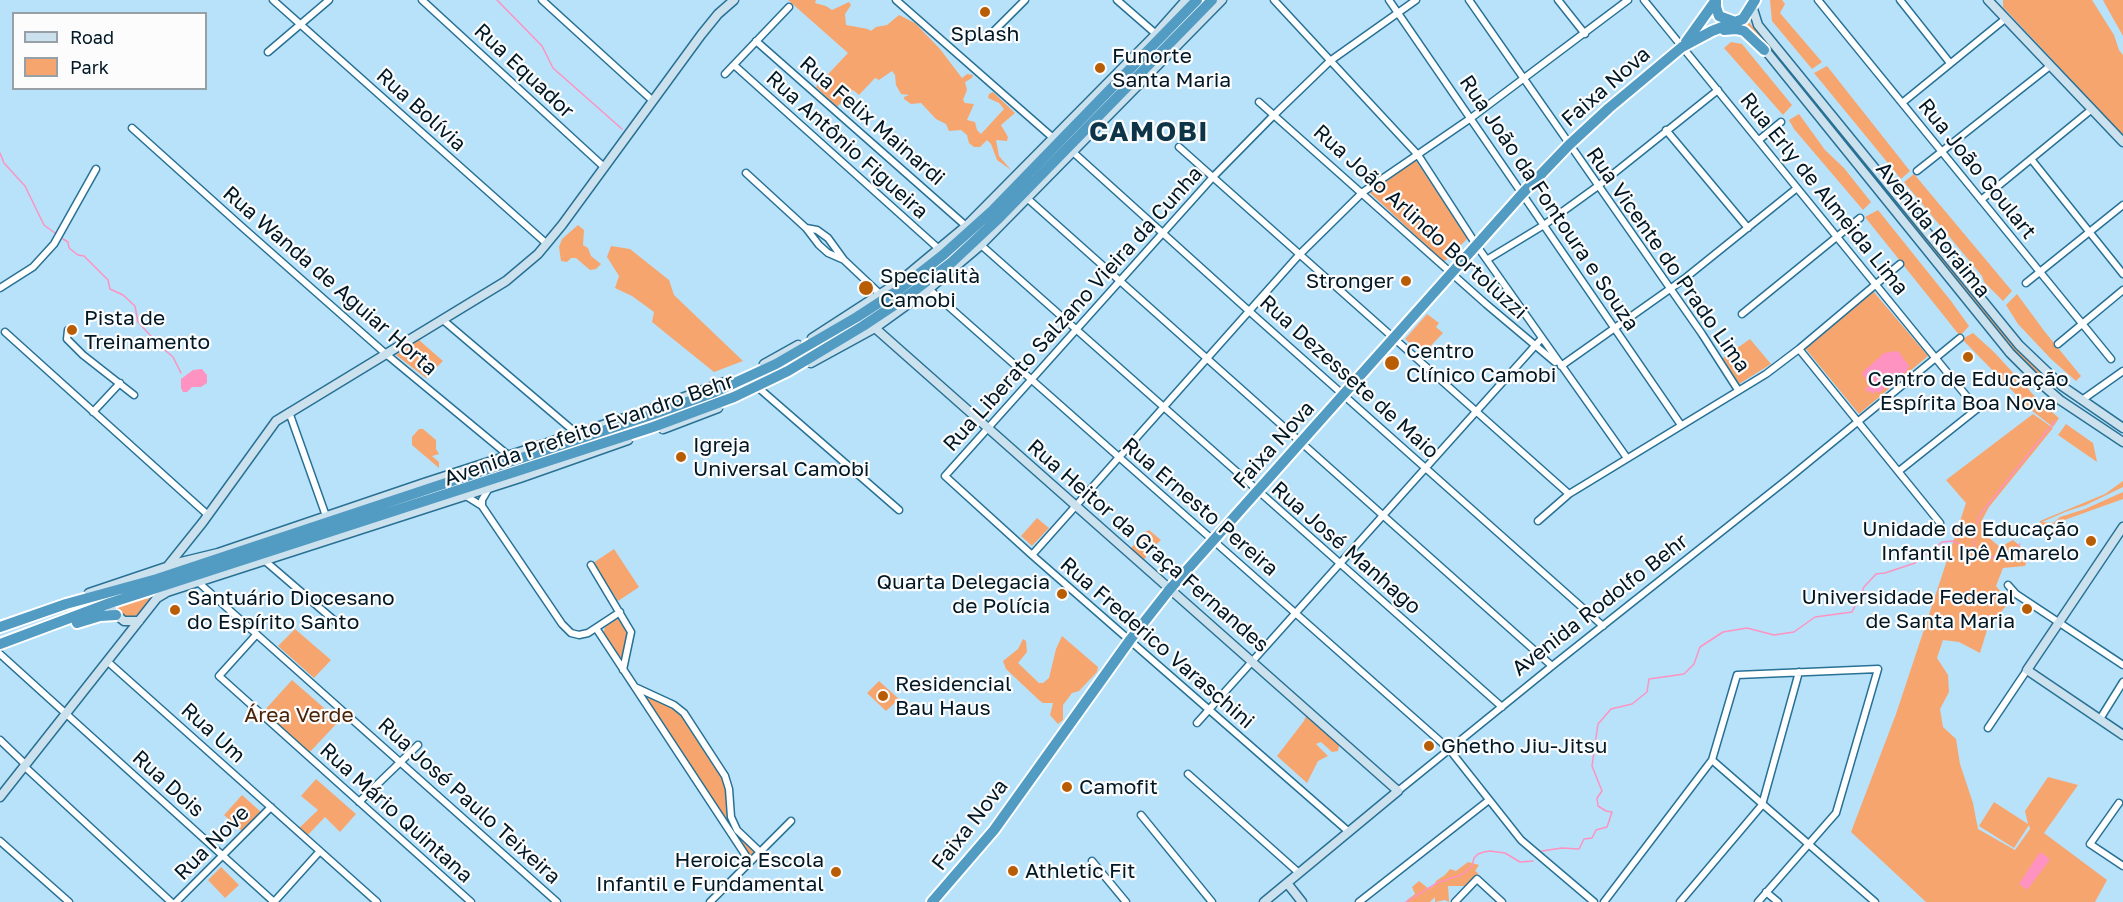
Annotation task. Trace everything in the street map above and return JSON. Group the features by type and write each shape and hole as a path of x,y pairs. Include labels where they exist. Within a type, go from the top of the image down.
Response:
{"highway":[{"path":"1180,17 1187,0"},
{"name":"Avenida Prefeito Evandro Behr","path":"299,538 359,511 715,389 796,353 920,274 1036,165 1157,37 1197,0"},
{"name":"Avenida Prefeito Evandro Behr","path":"0,627 66,604 117,590 161,582 299,538 392,516 704,409 788,371 874,324 952,262 999,219 1212,0"},
{"path":"1716,0 1719,16 1735,22 1745,17 1753,2"},
{"name":"Faixa Nova","path":"1682,47 1716,0"},
{"name":"Faixa Nova","path":"932,902 994,830 1130,640 1170,589 1522,194 1569,145 1609,108 1682,47 1735,22"},
{"path":"1682,47 1690,47 1718,32 1736,29 1748,34 1764,50"},
{"path":"1132,83 1145,78 1154,61 1157,37"},
{"path":"1036,165 1052,137 1080,120"},
{"path":"920,274 939,249 968,229"},
{"path":"929,289 952,262"},
{"path":"874,324 880,298"},
{"path":"788,371 825,355"},
{"path":"704,409 713,399 715,389"},
{"path":"574,459 612,441"},
{"path":"392,516 394,504 412,494"},
{"path":"299,538 326,516 359,511"},
{"path":"299,538 328,539"},
{"path":"152,595 167,567"},
{"path":"110,603 111,596 117,590"},
{"name":"Avenida Prefeito Evandro Behr","path":"0,644 110,603 152,595"},
{"path":"38,631 55,630 100,616 120,618"}],"main road":[{"path":"191,572 186,555 187,550 270,427 289,412 506,281 547,244 701,35 718,14 734,0"},
{"name":"Avenida Prefeito Evandro Behr","path":"968,229 1052,137 1157,37 1187,0"},
{"name":"Avenida Prefeito Evandro Behr","path":"66,604 78,596 167,567 191,572 264,560 392,516 489,488 574,459 696,417 761,390 825,355 929,289 981,245 1028,199 1222,0"},
{"path":"1988,0 2123,142"},
{"name":"Avenida Roraima","path":"1753,2 1758,25 2019,345 2046,373 2123,428"},
{"name":"Avenida Roraima","path":"1735,22 1750,31 2010,353 2060,400 2123,442"},
{"name":"Avenida Prefeito Evandro Behr","path":"880,298 939,249"},
{"name":"Rua Heitor da Graça Fernandes","path":"874,324 987,429 1398,791"},
{"name":"Avenida Prefeito Evandro Behr","path":"0,796 139,621 152,595 166,592 218,553 715,389"},
{"path":"167,567 206,519"},
{"path":"2123,527 2027,670 2123,735"},
{"path":"110,603 128,634"},
{"path":"120,618 139,621"},
{"name":"Avenida Rodolfo Behr","path":"1264,902 1398,791"},
{"path":"1287,883 1302,902"}],"street":[{"name":"Rua Bolívia","path":"273,0 547,244"},
{"path":"268,52 328,0"},
{"name":"Rua Equador","path":"422,0 603,167"},
{"path":"542,0 653,101"},
{"path":"896,0 1052,137"},
{"path":"992,33 1025,0"},
{"path":"1117,0 1157,37"},
{"path":"1274,0 1418,155 1477,246 1627,458"},
{"name":"Rua João da Fontoura e Souza","path":"1389,0 1681,425"},
{"name":"Rua Liberato Salzano Vieira da Cunha","path":"945,476 1213,177 1274,115 1330,61 1416,0"},
{"name":"Rua Vicente do Prado Lima","path":"1469,0 1702,334 1738,390"},
{"path":"1558,0 1585,33"},
{"path":"1032,555 1299,255 1363,192 1471,118 1628,0"},
{"name":"Rua Erly de Almeida Lima","path":"1644,0 1977,409 1899,471"},
{"path":"1900,0 1950,63"},
{"name":"Rua João Goulart","path":"1822,1 1902,103 2111,358"},
{"path":"725,74 789,7"},
{"path":"1902,103 2005,19"},
{"name":"Rua Felix Mainardi","path":"756,41 968,229"},
{"name":"Rua Antônio Figueira","path":"734,65 939,249"},
{"path":"1917,171 2050,66"},
{"path":"1488,260 1544,225 1598,186 1718,90"},
{"name":"Rua João Arlindo Bortoluzzi","path":"1259,102 1534,346 1561,366"},
{"path":"1981,200 2092,109"},
{"path":"1758,140 1781,122"},
{"name":"Rua Wanda de Aguiar Horta","path":"132,128 249,234 508,456"},
{"path":"1666,130 1748,228"},
{"path":"1179,147 1569,494"},
{"name":"Rua Dezessete de Maio","path":"1074,153 1603,626"},
{"path":"2031,159 2123,274"},
{"path":"0,288 33,267 54,244 96,169"},
{"path":"746,173 806,228 828,253 844,260"},
{"path":"1561,366 1669,289 1797,188"},
{"path":"1028,199 1552,666"},
{"path":"2026,283 2123,205"},
{"path":"1742,315 1860,218"},
{"path":"806,228 817,230 828,237 844,260 880,298"},
{"name":"Rua José Manhago","path":"981,245 1502,707"},
{"path":"1538,521 1569,494 1766,374 1900,264"},
{"name":"Rua Ernesto Pereira","path":"929,289 1449,749 1521,840 1594,902"},
{"path":"2058,344 2123,290"},
{"path":"443,320 576,433"},
{"path":"68,330 67,339 83,355 134,395"},
{"path":"5,332 206,519"},
{"path":"1197,723 1542,338"},
{"name":"Avenida Rodolfo Behr","path":"1398,791 1960,338"},
{"path":"1799,349 1940,523"},
{"path":"2082,400 2123,371"},
{"path":"93,412 120,383"},
{"path":"761,390 899,510"},
{"path":"289,412 326,516"},
{"name":"Rua Frederico Varaschini","path":"945,476 1349,832"},
{"path":"482,506 489,488"},
{"path":"462,496 475,500 482,506 566,630 579,635 596,628 620,612"},
{"path":"264,560 336,622"},
{"path":"591,565 631,633 624,670"},
{"name":"Rua José Paulo Teixeira","path":"191,572 256,634 557,902"},
{"path":"2008,585 2016,594 2123,665"},
{"path":"596,628 750,862"},
{"name":"Rua Mário Quintana","path":"256,634 219,676 471,902"},
{"name":"Rua Dois","path":"0,654 274,902"},
{"name":"Rua Um","path":"107,661 377,902"},
{"path":"1604,902 1712,760 1737,675 1878,669 1836,813 1758,902"},
{"path":"1988,728 2027,670"},
{"path":"1680,902 1762,805 1798,672"},
{"path":"2100,719 2123,682"},
{"path":"635,687 674,705 684,713 725,776 729,789 731,817 737,830 760,852"},
{"path":"0,740 171,902"},
{"path":"359,802 418,745"},
{"path":"1712,760 1875,902"},
{"path":"1188,774 1299,873"},
{"path":"1359,902 1489,800"},
{"path":"2119,803 2090,844 2123,866"},
{"name":"Rua Nove","path":"176,902 271,807"},
{"path":"1141,815 1212,902"},
{"path":"710,902 791,821"},
{"path":"0,841 69,902"},
{"path":"274,902 320,851"},
{"path":"1092,861 1126,902"},
{"path":"1455,902 1477,879 1502,902"},
{"path":"1767,892 1778,902"}],"green space":[{"path":"788,0 816,0 815,3 832,10 849,2 851,5 845,14 846,25 871,31 876,27 887,25 899,15 915,23 940,49 962,78 967,74 973,75 965,82 967,90 963,100 965,103 974,104 967,120 975,122 981,134 1004,109 999,103 988,98 989,94 993,92 1015,113 1001,125 1008,137 1007,141 996,140 999,156 1011,170 997,160 987,140 980,147 974,147 961,130 949,131 946,124 936,119 921,103 911,104 904,99 909,95 901,94 892,71 879,80 875,78 859,95 853,90 837,107 816,87 848,53"},
{"path":"1770,0 1782,0 1785,4 1780,13 1822,62 1812,69 1772,21"},
{"path":"2003,0 2092,0 2114,35 2123,55 2123,135 2003,7"},
{"path":"2103,0 2123,0 2123,36 2105,4"},
{"path":"1748,21 2017,348 2055,386 2054,389 2039,379 2013,351 1747,25"},
{"path":"1731,42 1742,44 1792,105 1783,115 1724,48"},
{"path":"1827,66 1910,171 1901,179 1814,73"},
{"path":"1799,114 1825,150 1844,168 1871,202 1863,210 1794,129 1789,120"},
{"path":"1415,159 1468,238 1444,262 1368,191"},
{"path":"1914,174 2012,291 2003,301 1984,282 1982,276 1904,182"},
{"path":"1878,210 1969,326 1960,336 1865,217"},
{"path":"578,225 584,230 583,245 601,264 596,269 590,270 576,258 571,258 567,262 561,261 559,247 562,239"},
{"path":"611,246 630,249 669,280 674,295 743,361 714,372 652,322 654,312 632,296 615,288 619,276 607,257"},
{"path":"1873,291 1928,356 1859,414 1805,348"},
{"path":"2017,294 2081,376 2076,381 2051,359 2018,324 2006,305"},
{"path":"1427,314 1439,323 1436,327 1443,333 1423,354 1405,339"},
{"path":"1973,333 1994,352 2041,403 2059,418 2053,427 2031,410 1962,339"},
{"path":"1750,339 1771,364 1739,384 1723,358"},
{"path":"419,340 443,361 426,378 396,355"},
{"path":"2033,414 2053,428 1989,507 1981,522 1983,533 2000,547 2013,540 2029,554 2025,566 2003,568 1996,586 2009,602 1987,630 1980,653 1959,642 1943,640 1937,658 1948,675 1949,692 1940,709 1943,727 1956,739 1960,764 1973,803 1978,829 2015,850 2030,829 2029,825 2014,848 1979,826 1994,802 2028,824 2025,811 2048,777 2078,785 2044,833 2107,880 2095,902 1926,902 1851,832 1896,714 1966,503 1946,480"},
{"path":"2066,424 2093,443 2097,462 2058,435"},
{"path":"419,429 423,429 436,440 436,449 439,454 432,456 439,462 439,468 412,445 412,437"},
{"path":"2123,481 2123,487 2086,505 2042,522 2053,523 2060,517 2123,492 2123,499 2042,528 2040,521 2105,494"},
{"path":"1037,518 1049,528 1032,546 1021,536"},
{"path":"1149,530 1161,540 1150,550 1144,560 1131,548"},
{"path":"614,549 639,587 618,601 593,563"},
{"path":"151,598 134,618 123,617 117,610 116,606 132,600"},
{"path":"620,617 627,635 622,662 603,635 605,627"},
{"name":"Área Verde","path":"295,629 331,660 314,678 278,646"},
{"path":"1062,636 1098,667 1097,672 1079,691 1072,693 1063,705 1063,720 1058,724 1050,715 1053,703 1040,701 1006,669 1003,661 1018,649 1023,639 1026,641 1027,652 1018,663 1039,683 1043,683 1049,678 1056,649"},
{"name":"Área Verde","path":"292,680 339,721 309,753 263,712"},
{"name":"Residencial Bau Haus","path":"879,681 899,699 886,711 867,693"},
{"path":"642,693 666,704 683,717 721,775 726,787 727,813 732,827 755,853 753,856 751,857 738,840"},
{"path":"1306,716 1334,739 1339,746 1338,751 1332,752 1321,742 1316,744 1328,756 1318,761 1307,783 1277,756"},
{"name":"Área Verde","path":"316,779 356,814 340,832 325,817 307,836 298,829 318,810 301,796"},
{"path":"242,795 261,812 243,832 224,815"},
{"path":"1468,862 1479,865 1475,871 1478,874 1467,886 1448,886 1449,902 1445,900 1435,902 1435,897 1430,902 1408,902 1407,900 1415,894 1412,887 1419,881 1429,889 1450,869 1456,871"},
{"path":"221,867 239,885 225,898 208,880"}],"shaded area":[{"path":"1896,351 1909,366 1907,371 1879,393 1876,391 1873,394 1870,391 1869,393 1865,389 1870,385 1862,374 1863,372 1884,353"},
{"path":"202,369 207,375 207,383 183,392 181,379 193,370"},
{"path":"2040,852 2049,858 2049,861 2027,890 2019,884"}],"waterway":[{"path":"497,0 542,46 553,68 622,129"},
{"path":"0,153 4,163 25,186 44,225 55,233"},
{"path":"63,239 68,242 69,248 78,255 84,256 108,280 110,289 123,295 135,306 138,322 173,357 181,373"},
{"path":"1975,551 1973,531 1981,513 2055,421"},
{"path":"1542,851 1562,848 1579,849 1584,839 1592,838 1596,830 1607,827 1612,812 1598,806 1597,798 1602,791 1592,766 1598,724 1611,709 1632,704 1647,692 1649,679 1684,674 1694,664 1700,647 1723,632 1747,628 1774,635 1794,632 1815,617 1852,612 1864,587 1876,574 1915,563 1942,542 1953,541 1975,552 1995,558 2012,551 2020,544"},
{"path":"1406,902 1437,883 1463,874 1472,866 1474,858 1484,852 1505,853 1520,862 1533,861"}],"place":[{"name":"Splash","path":"985,12"},
{"name":"Funorte Santa Maria","path":"1100,68"},
{"name":"Stronger","path":"1406,281"},
{"name":"Specialità Camobi","path":"866,288"},
{"name":"Pista de Treinamento","path":"72,330"},
{"name":"Centro de Educação Espírita Boa Nova","path":"1968,357"},
{"name":"Centro Clínico Camobi","path":"1392,363"},
{"name":"Igreja Universal Camobi","path":"681,457"},
{"name":"Unidade de Educação Infantil Ipê Amarelo","path":"2091,541"},
{"name":"Quarta Delegacia de Polícia","path":"1062,594"},
{"name":"Universidade Federal de Santa Maria","path":"2027,609"},
{"name":"Santuário Diocesano do Espírito Santo","path":"175,610"},
{"name":"Residencial Bau Haus","path":"883,696"},
{"name":"Ghetho Jiu-Jitsu","path":"1429,746"},
{"name":"Camofit","path":"1067,787"},
{"name":"Athletic Fit","path":"1013,871"},
{"name":"Heroica Escola Infantil e Fundamental","path":"836,872"}],"district":[{"name":"CAMOBI","path":"1149,132"}]}
